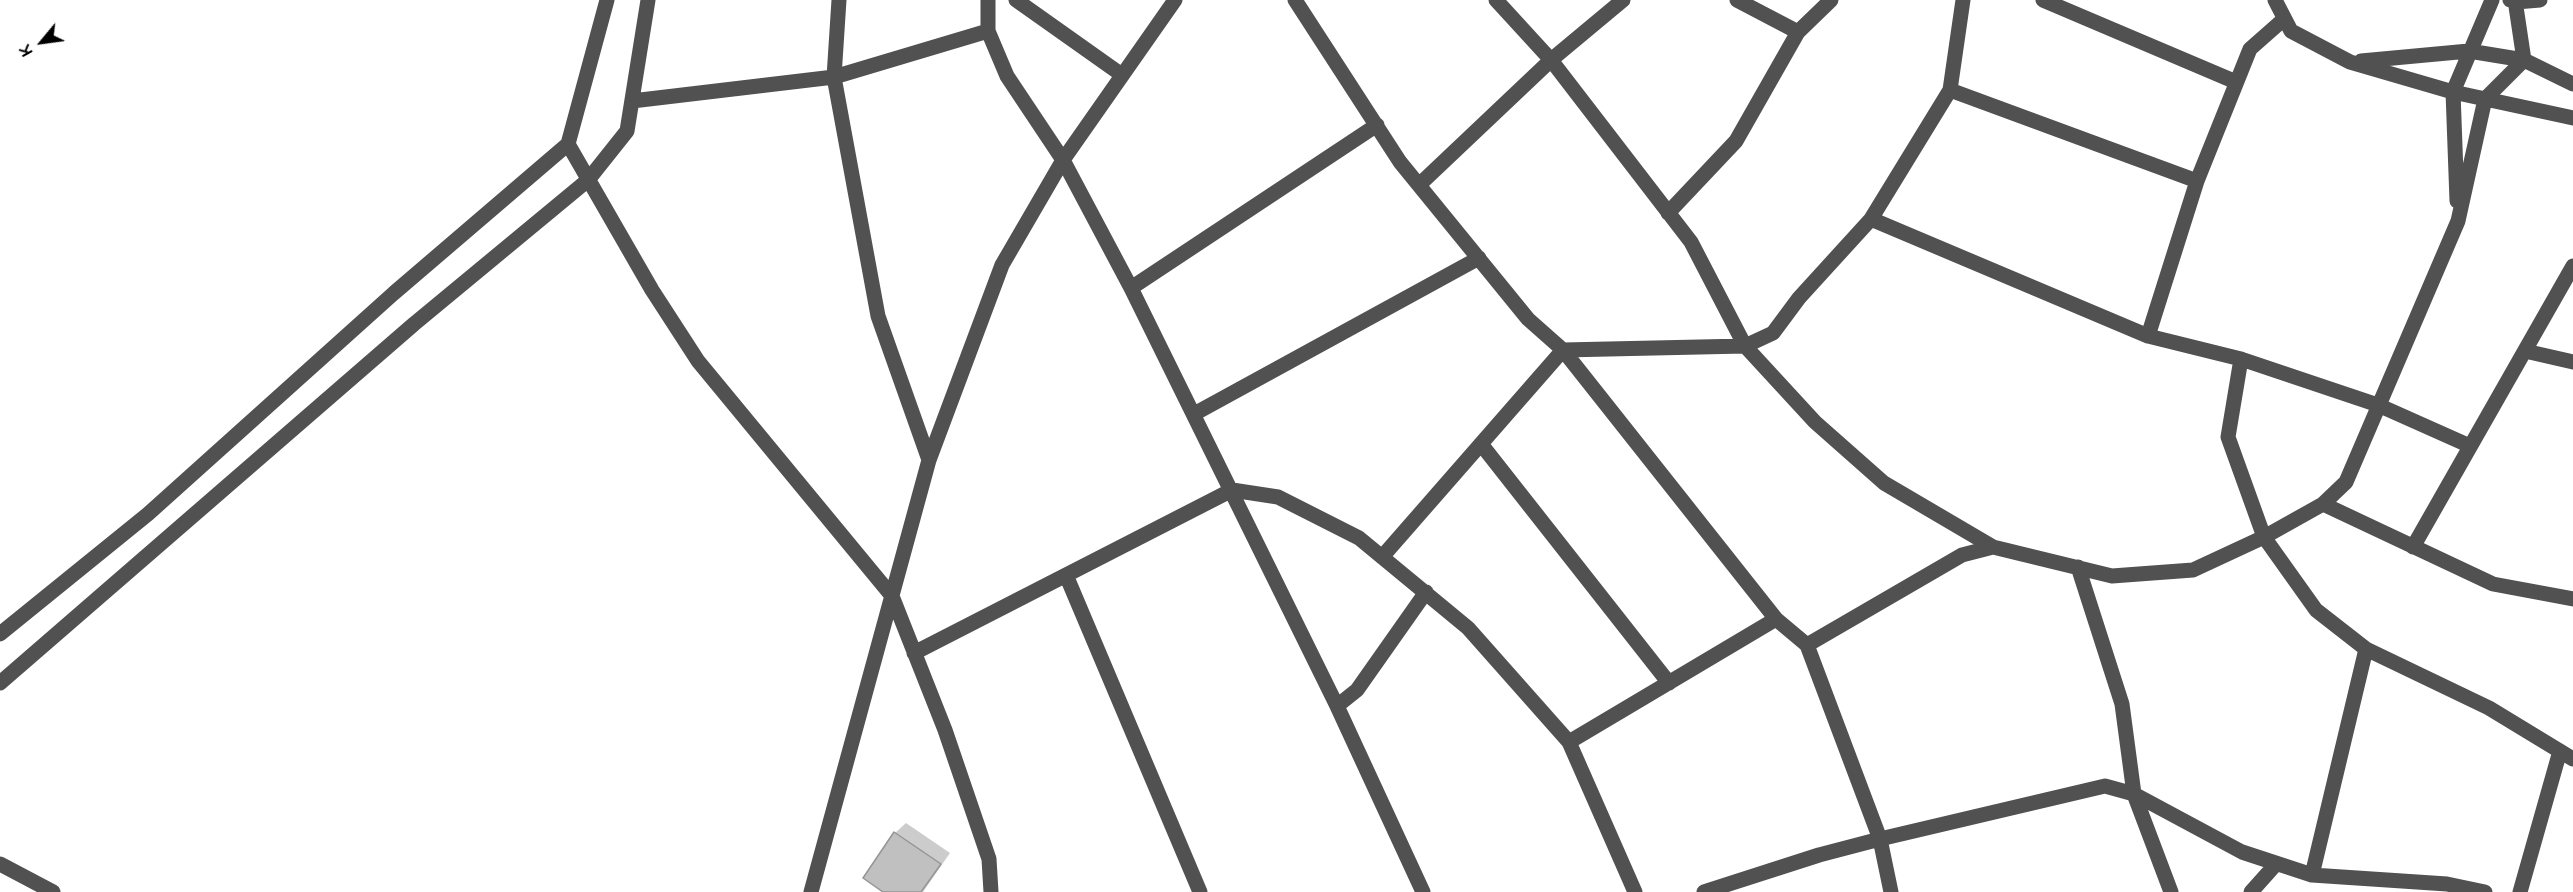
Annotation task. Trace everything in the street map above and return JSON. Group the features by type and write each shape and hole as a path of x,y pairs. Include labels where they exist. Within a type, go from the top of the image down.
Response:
{"street":[{"path":"0,634 148,514 394,293 568,144 607,0"},
{"path":"0,683 414,324 588,180 627,131 648,0"},
{"path":"839,0 834,78 878,316 929,460"},
{"path":"988,0 988,31 1007,76 1063,160 1131,288 1338,706 1423,892"},
{"path":"1016,0 1122,75"},
{"path":"811,892 929,460 1002,265 1063,160 1175,0"},
{"path":"1295,0 1419,185 1528,319 1563,350 1776,619 1807,645 1880,839 1891,892"},
{"path":"1496,0 1551,60 1691,242 1745,346 1815,422 1884,483 1993,547 2112,576 2193,570 2264,537 2323,504 2346,482 2458,222 2485,99 2524,60"},
{"path":"1419,185 1551,60 1623,0"},
{"path":"1737,0 1798,32"},
{"path":"1668,213 1736,141 1798,32 1831,0"},
{"path":"1382,557 1563,350 1745,346 1773,333 1799,298 1871,219 1950,90 1963,0"},
{"path":"2043,0 2236,81"},
{"path":"2275,0 2291,31 2350,62 2453,92 2573,118"},
{"path":"2458,222 2453,92 2492,0"},
{"path":"2524,60 2514,1 2540,0"},
{"path":"2148,336 2197,181 2250,48 2284,19"},
{"path":"632,101 834,78 988,31"},
{"path":"2350,62 2469,51 2524,60 2573,84"},
{"path":"1950,90 2197,181"},
{"path":"1131,288 1377,125"},
{"path":"568,144 652,290 698,361 892,596 945,730 989,859 991,892"},
{"path":"1871,219 2148,336 2241,359 2378,405 2470,446"},
{"path":"1194,414 1479,258"},
{"path":"2413,546 2573,266"},
{"path":"2525,351 2573,362"},
{"path":"2241,359 2229,437 2264,537 2316,610 2366,649 2489,708 2567,755 2520,892"},
{"path":"1481,444 1669,683"},
{"path":"914,652 1232,490 1278,497 1359,538 1468,628 1569,742 1635,892"},
{"path":"2323,504 2493,584 2573,598"},
{"path":"1807,645 1962,555 1993,547"},
{"path":"2078,567 2122,704 2134,794 2171,892"},
{"path":"1065,575 1200,892"},
{"path":"1338,706 1358,690 1426,592"},
{"path":"1569,742 1776,619"},
{"path":"2312,875 2366,649"},
{"path":"1704,892 1819,855 2105,786 2134,794 2242,852 2312,875 2447,884 2486,892"},
{"path":"0,864 53,892"},
{"path":"2251,892 2276,864"}],"building":[{"path":"894,832 941,864 921,892 883,892 863,878"}]}
